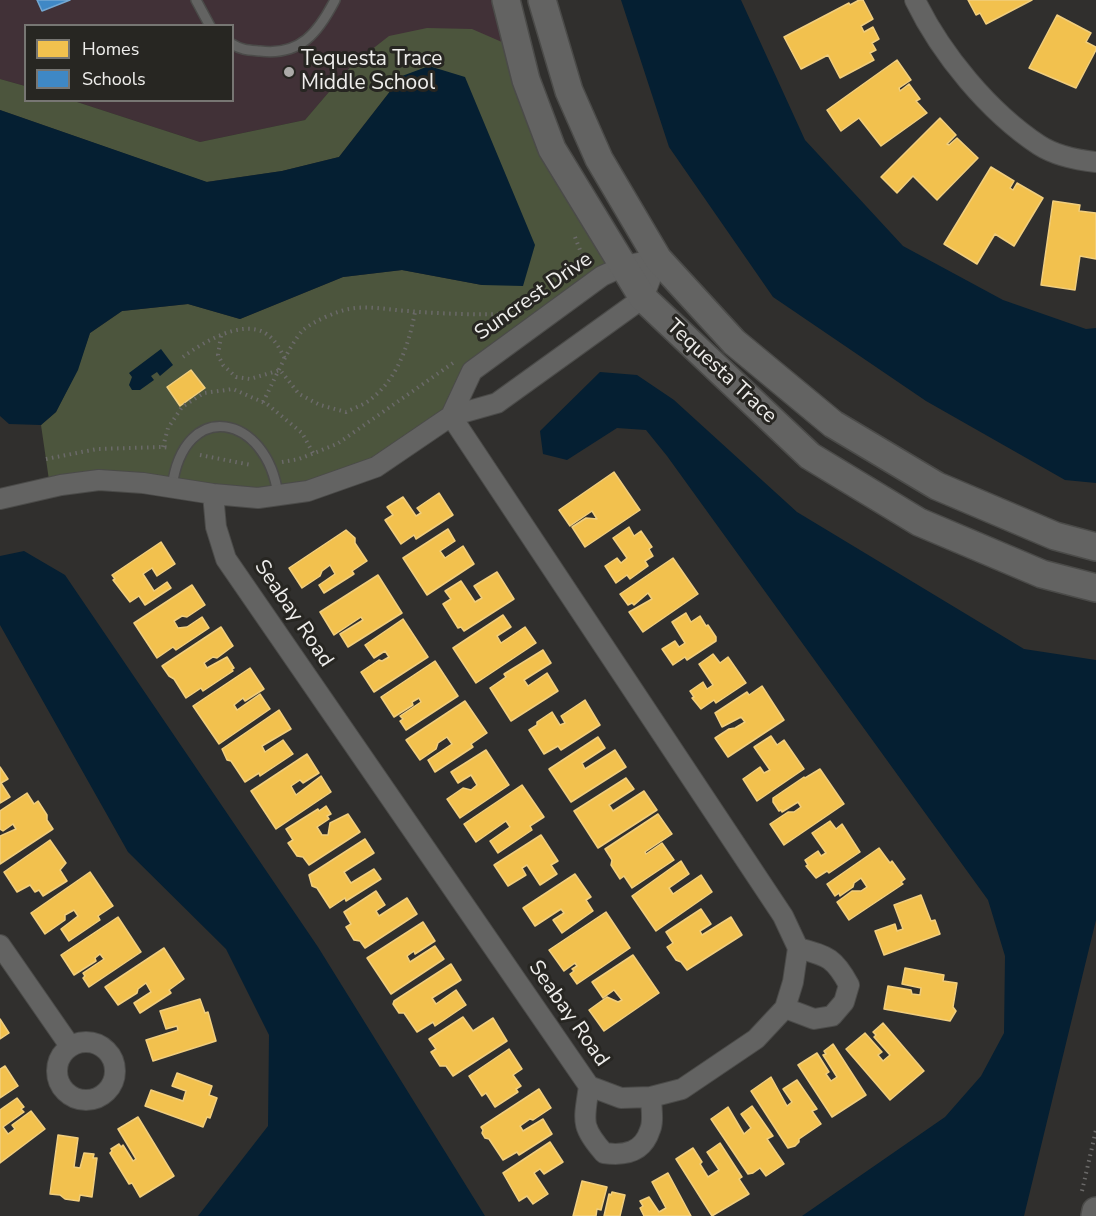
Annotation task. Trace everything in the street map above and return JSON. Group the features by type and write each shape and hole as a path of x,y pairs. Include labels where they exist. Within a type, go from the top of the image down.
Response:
{"street":[{"name":"Tequesta Trace","path":"506,0 526,80 552,149 643,298 810,456 919,522 1042,574 1096,588"},
{"name":"Tequesta Trace","path":"542,0 569,91 599,159 658,259 734,342 833,424 938,486 1055,536 1096,547"},
{"path":"915,0 946,54 990,105 1041,146 1077,160 1096,162"},
{"name":"Suncrest Drive","path":"451,416 472,371 602,276 624,266 658,259"},
{"path":"0,499 61,485 99,480 258,498 308,491 376,467 451,416 497,403 643,298 658,259"},
{"path":"451,416 783,916 798,948 829,957 842,972 849,985 844,1002 832,1016 814,1018 784,1008"},
{"name":"Seabay Road","path":"213,494 216,527 226,560 589,1086 621,1098 651,1097 682,1089 756,1039 784,1008 793,982 798,948"},
{"path":"0,945 70,1046"},
{"path":"589,1086 584,1120 589,1136 604,1154 622,1155 640,1148 651,1129 651,1097"}],"lane":[{"path":"196,0 209,24"},
{"path":"234,45 241,49 276,53 305,42 323,24 335,0"},
{"path":"172,487 177,462 190,440 204,430 223,426 232,427 249,436 257,444 270,464 278,495"}],"path":[{"path":"263,402 304,330 323,318 348,309 376,307 414,312 477,315 524,314"},
{"path":"280,370 299,394 320,405 346,412 370,400 387,385 396,369 411,329 414,312"},
{"path":"183,357 205,342 249,329 264,333 277,344 285,360"},
{"path":"221,336 218,355 223,365 236,377 250,379 280,370"},
{"path":"45,459 97,449 163,447 257,466 299,459 337,444 453,362"},
{"path":"1091,1207 1096,1130"}],"shaded area":[{"name":"Tequesta Trace Middle School","path":"0,0 506,0 518,49 352,65 305,120 200,142 77,102 234,102 234,24 24,24 24,86 0,79"}],"green space":[{"path":"427,28 472,29 518,49 624,266 472,371 451,416 376,467 308,491 213,494 50,487 41,425 56,412 77,370 90,333 122,311 188,304 240,319 343,277 402,270 482,285 402,76 339,157 282,171 206,182 0,110 0,79 24,86 24,102 77,102 200,142 305,120 352,65 389,36"}],"water":[{"path":"621,0 741,0 805,140 903,246 1003,300 1086,329 1096,328 1096,483 1065,480 926,401 773,297 669,147"},
{"path":"429,66 465,77 535,245 523,286 482,285 402,270 343,277 240,319 188,304 122,311 90,333 78,370 56,412 41,425 9,424 0,416 0,110 207,182 282,171 339,157 402,76"},
{"path":"161,349 173,365 160,376 157,372 151,376 154,380 140,390 132,390 129,385 132,377 129,373"},
{"path":"600,372 637,375 674,400 797,512 1024,649 1096,660 1096,920 1024,1216 802,1216 945,1117 981,1076 1004,1033 1005,956 988,900 646,430 617,428 567,460 543,454 540,431"},
{"path":"24,551 65,575 318,947 485,1216 198,1216 268,1126 269,1035 226,949 128,852 0,625 0,556"}],"building: Homes":[{"path":"863,0 873,19 861,26 864,32 873,27 879,39 872,43 876,50 870,53 874,60 840,78 828,55 801,69 784,37"},
{"path":"968,0 1032,0 986,24 980,13 976,15"},
{"path":"1057,15 1091,33 1086,42 1096,47 1076,88 1029,68"},
{"path":"897,60 911,80 899,88 900,91 909,84 920,99 916,101 927,113 881,146 859,118 841,131 827,110"},
{"path":"940,118 956,135 947,144 949,145 957,138 978,158 937,200 913,176 897,193 881,177"},
{"path":"991,167 1014,181 1010,188 1013,190 1017,183 1043,198 1014,246 995,234 977,264 944,244"},
{"path":"1053,201 1080,205 1079,211 1096,213 1096,259 1080,256 1075,290 1041,285"},
{"path":"191,370 205,388 180,406 167,387"},
{"path":"614,472 640,510 585,547 572,527 586,518 597,519 592,511 570,526 559,510"},
{"path":"439,493 453,515 416,539 414,535 401,544 385,520 393,515 387,507 403,497 416,516 421,513 417,508"},
{"path":"629,527 634,536 641,531 652,547 649,549 653,556 645,561 648,566 630,579 627,575 616,583 605,566 617,558 621,563 627,558 613,538"},
{"path":"448,529 455,541 440,551 445,558 463,546 474,564 427,595 403,558"},
{"path":"346,530 355,538 355,543 367,561 352,571 354,574 324,593 319,585 335,574 330,565 322,571 320,576 302,588 289,568"},
{"path":"161,542 175,564 157,576 152,568 143,574 154,591 167,582 171,588 145,605 139,596 130,602 113,580 115,579 112,575"},
{"path":"673,558 698,594 643,632 629,612 652,599 648,593 634,605 632,603 628,605 620,594"},
{"path":"497,572 514,599 464,631 461,627 458,628 443,604 451,599 445,591 461,581 475,602 482,598 474,586"},
{"path":"378,575 402,613 348,647 340,634 363,620 361,617 334,635 320,612"},
{"path":"192,585 205,605 187,617 182,616 174,621 178,628 187,627 202,617 209,628 176,650 173,647 157,658 134,623"},
{"path":"686,613 691,622 700,616 716,637 716,641 687,660 685,657 673,665 662,649 675,641 679,647 685,643 672,622"},
{"path":"503,615 511,627 497,636 501,643 525,627 536,643 476,683 453,648"},
{"path":"403,619 428,657 374,692 361,672 379,660 382,661 389,657 385,651 374,658 365,645"},
{"path":"221,627 233,646 217,658 213,657 204,663 207,668 227,657 234,668 233,671 203,691 201,688 186,698 162,666"},
{"path":"543,650 551,663 524,680 528,686 547,673 558,691 511,721 490,688 506,677 504,674"},
{"path":"713,654 720,663 728,657 746,683 716,703 714,700 701,709 692,698 694,697 690,691 703,682 707,689 713,685 699,664"},
{"path":"435,661 458,696 406,730 400,721 403,719 400,716 421,702 419,698 412,702 413,705 394,717 381,697"},
{"path":"250,668 264,689 245,701 243,698 234,705 237,710 260,694 270,709 219,744 193,706"},
{"path":"762,686 784,720 728,757 715,738 745,722 741,717 722,727 715,713 747,692 749,695"},
{"path":"585,700 600,725 561,750 558,746 544,754 529,730 552,712 560,725 565,723 561,716"},
{"path":"465,701 487,733 471,744 473,747 435,772 428,760 452,744 447,737 438,743 436,749 420,760 406,740"},
{"path":"279,710 291,729 262,746 265,752 283,740 293,754 260,776 259,773 245,782 231,761 227,760 222,749"},
{"path":"771,736 777,745 784,740 804,769 757,801 743,779 760,767 764,773 770,770 754,747"},
{"path":"598,737 605,748 582,763 585,769 615,750 626,767 571,802 549,769"},
{"path":"486,750 509,785 460,818 447,799 463,788 471,790 477,785 471,775 458,783 451,772"},
{"path":"307,754 319,773 303,783 300,780 291,786 296,795 321,776 331,792 276,829 251,791"},
{"path":"0,767 8,779 1,783 10,797 0,803"},
{"path":"820,769 844,804 784,845 770,824 788,812 794,812 801,807 798,802 782,812 773,802 773,798"},
{"path":"626,778 634,789 609,805 613,811 644,791 657,810 598,848 574,811"},
{"path":"522,785 544,817 530,826 532,830 498,853 490,841 510,827 506,821 476,842 464,824"},
{"path":"27,793 34,804 38,801 53,829 0,864 0,836 16,829 13,824 3,831 0,829 0,811"},
{"path":"326,806 331,814 327,816 329,819 317,827 322,835 328,835 330,823 348,814 360,832 309,865 303,857 297,856 288,843 293,840 286,829"},
{"path":"658,814 672,834 645,852 646,854 662,843 674,860 632,888 624,876 620,879 605,849"},
{"path":"830,821 836,829 842,824 860,852 829,873 827,871 816,878 806,866 808,865 805,860 818,851 821,856 826,853 812,833"},
{"path":"541,835 558,861 551,865 557,874 540,885 527,865 522,868 526,875 508,886 494,865"},
{"path":"365,839 374,853 344,872 351,883 374,869 381,879 346,901 345,898 330,908 317,888 312,886 309,875"},
{"path":"50,840 66,863 60,870 67,881 43,896 39,890 35,892 30,885 17,892 4,872"},
{"path":"879,848 905,879 901,882 903,884 849,920 837,902 852,891 861,891 867,887 861,878 840,896 839,893 835,896 827,884"},
{"path":"681,861 689,874 669,888 673,894 701,875 712,892 656,931 632,896"},
{"path":"90,872 113,906 98,916 100,920 69,941 61,929 78,916 74,910 65,915 65,920 45,934 31,913"},
{"path":"575,874 591,897 586,900 593,911 562,933 553,920 564,913 561,909 535,926 523,908"},
{"path":"376,891 385,905 376,911 379,916 407,898 417,914 365,948 360,941 354,940 346,927 351,924 344,912"},
{"path":"921,895 931,921 935,920 940,934 884,955 875,931 895,924 897,931 903,929 894,905"},
{"path":"701,909 711,924 700,931 702,935 731,917 742,935 687,970 667,947 673,943 666,932"},
{"path":"606,912 630,948 577,984 570,974 577,966 575,963 564,971 549,950"},
{"path":"118,917 141,952 89,987 83,978 85,976 83,973 104,959 100,954 95,958 96,961 74,975 61,955"},
{"path":"423,922 435,941 415,954 414,951 407,956 410,962 435,946 444,959 391,994 367,958"},
{"path":"164,948 184,979 169,990 171,993 140,1013 134,1003 151,992 146,983 138,989 137,993 118,1005 105,987"},
{"path":"633,955 659,993 604,1031 589,1010 607,997 618,1002 622,1000 614,990 603,998 592,982"},
{"path":"451,964 461,980 432,998 436,1004 456,990 466,1005 435,1026 433,1022 417,1032 404,1013 399,1013 393,1004 394,1001"},
{"path":"905,968 944,975 943,981 957,983 953,1007 956,1011 950,1021 884,1009 888,986 911,990 912,994 920,995 921,988 902,984"},
{"path":"200,999 205,1013 208,1012 216,1041 153,1061 146,1040 178,1030 177,1026 166,1029 160,1011"},
{"path":"463,1017 473,1031 493,1018 507,1041 453,1076 446,1066 440,1066 431,1052 436,1049 429,1039"},
{"path":"0,1019 9,1033 0,1039"},
{"path":"883,1023 924,1071 890,1100 846,1049 865,1033 882,1052 878,1055 883,1061 890,1055 874,1037 876,1035 873,1032"},
{"path":"833,1044 866,1095 832,1117 798,1065 817,1053 829,1072 826,1074 831,1081 837,1077 823,1055 826,1054 824,1051"},
{"path":"509,1049 522,1069 513,1075 521,1086 516,1089 518,1092 495,1107 486,1093 482,1096 469,1076"},
{"path":"5,1066 18,1086 0,1098 0,1069"},
{"path":"177,1073 212,1086 209,1095 217,1098 210,1118 207,1117 203,1127 145,1106 151,1090 183,1101 186,1091 172,1086"},
{"path":"771,1077 787,1106 792,1102 783,1089 797,1080 817,1109 812,1111 821,1124 799,1139 795,1146 788,1148 751,1091"},
{"path":"539,1089 551,1108 520,1126 523,1131 543,1119 552,1134 519,1155 517,1152 503,1160 489,1139 485,1138 481,1127"},
{"path":"17,1098 24,1107 21,1109 24,1112 3,1127 8,1134 15,1129 12,1125 31,1111 45,1129 0,1163 0,1110"},
{"path":"752,1106 773,1136 767,1139 784,1164 766,1176 760,1168 748,1174 711,1119 728,1107 744,1134 751,1128 741,1114"},
{"path":"138,1117 174,1176 140,1197 110,1153 111,1149 119,1144 121,1147 123,1145 133,1161 136,1159 118,1129"},
{"path":"58,1135 78,1138 74,1167 80,1168 84,1153 94,1154 93,1158 97,1158 92,1197 80,1195 79,1201 50,1194"},
{"path":"550,1142 563,1162 544,1174 540,1169 534,1173 548,1194 533,1204 527,1196 519,1201 503,1173"},
{"path":"720,1143 742,1177 739,1179 749,1194 712,1216 676,1159 693,1148 708,1177 719,1170 707,1152"},
{"path":"668,1173 691,1216 644,1216 640,1208 643,1206 640,1201 649,1197 659,1212 666,1208 652,1182"},
{"path":"582,1181 607,1187 601,1210 597,1209 596,1216 573,1216"},
{"path":"612,1192 625,1195 620,1216 604,1216 609,1194 611,1195"}],"building: Schools":[{"path":"37,0 70,0 42,11"}],"place":[{"name":"Tequesta Trace Middle School","path":"289,72"}]}
